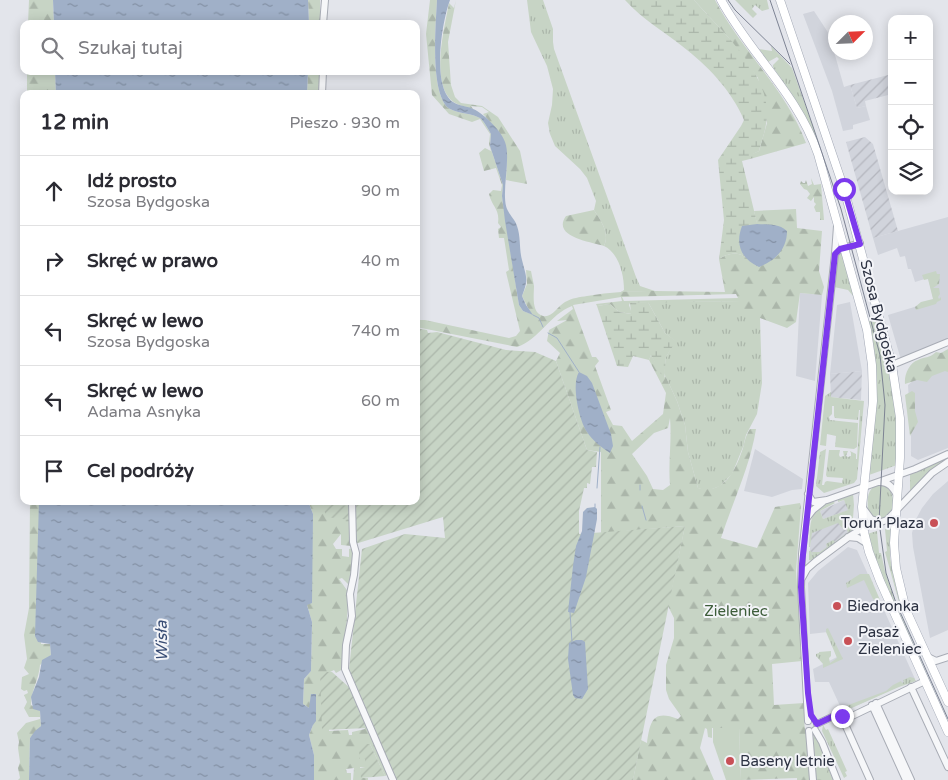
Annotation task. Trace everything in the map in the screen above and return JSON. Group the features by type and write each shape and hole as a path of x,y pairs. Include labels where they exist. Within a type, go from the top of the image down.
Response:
{"main road":[{"name":"Szosa Bydgoska","path":"721,0 791,97 802,115 818,154 867,330 872,364 873,401 862,507 866,543 877,573 948,732"},
{"name":"Szosa Bydgoska","path":"780,0 844,189 892,365 899,408 900,458 897,495"},
{"path":"897,495 894,556 898,578 906,610 948,702"}],"street":[{"path":"324,20 325,0"},
{"path":"322,90 323,75"},
{"name":"Szosa Bydgoska","path":"813,780 812,725 808,693 801,582 802,554 835,254 837,220"},
{"path":"845,248 860,244"},
{"name":"Szosa Bydgoska","path":"835,254 838,250 845,248"},
{"path":"892,365 948,342"},
{"path":"808,494 811,500 815,502 826,500 948,454"},
{"path":"900,458 904,466 915,468"},
{"path":"801,582 807,569 848,537 863,528 885,522 929,475 948,462"},
{"path":"877,482 886,482 897,495"},
{"path":"805,520 812,510 826,500"},
{"path":"352,505 356,553 350,594 352,618 346,645 345,669 393,780"},
{"path":"862,507 873,521 885,522"},
{"path":"848,537 858,538 866,543"},
{"path":"802,554 807,561 815,562"},
{"path":"928,657 936,661 948,657"},
{"path":"848,718 925,681"},
{"path":"911,687 948,767"},
{"path":"874,704 906,780"},
{"path":"874,704 911,780"},
{"path":"837,780 822,742 812,725 840,713 869,780"}],"shaded area":[{"path":"814,11 828,32 828,60 836,60 844,87 850,85 857,108 866,106 870,120 853,125 853,129 843,131 832,91 803,14"},
{"path":"888,75 888,95 865,101 866,106 857,108 850,85"},
{"path":"865,137 873,144 898,231 873,238 846,142"},
{"path":"948,217 948,341 901,360 888,315 934,301 928,278 915,282 911,269 908,269 905,256 900,257 897,248 878,255 873,238"},
{"path":"800,293 822,295 815,381 796,376"},
{"path":"850,302 862,371 830,374 837,305"},
{"path":"948,358 948,448 918,460 911,456 908,385 937,361"},
{"path":"862,371 861,400 831,397 830,374"},
{"path":"755,449 803,479 802,489 792,490 772,497 744,491"},
{"path":"948,481 948,630 930,638 912,533 915,521 922,508 933,494"},
{"path":"844,500 849,510 823,519 820,511"},
{"path":"842,513 850,532 809,560 812,524"},
{"path":"848,547 857,550 915,679 847,710 841,708 829,682 815,682 813,669 837,657 828,632 810,634 808,583 818,571"}],"green space":[{"path":"29,0 53,0 54,20 28,20"},
{"path":"308,0 320,0 320,20 309,20"},
{"name":"Zieleniec","path":"430,0 437,0 435,58 439,90 443,102 450,109 480,118 491,134 490,146 503,185 502,196 519,305 523,311 531,314 522,296 527,284 526,270 531,271 535,308 539,314 546,316 552,314 565,302 579,297 638,291 725,292 719,259 734,253 743,255 756,266 778,255 765,224 757,224 754,211 796,209 797,228 822,231 819,271 824,287 822,295 800,293 796,322 787,328 760,318 748,318 741,309 741,301 630,303 632,314 619,312 610,304 597,306 596,304 622,301 621,297 573,305 592,357 596,357 599,361 595,366 611,410 606,412 613,425 622,426 632,441 663,414 666,393 649,360 651,355 665,378 664,373 677,401 685,425 688,452 698,488 715,488 728,478 737,464 750,429 756,429 745,470 721,538 757,548 775,507 800,503 796,571 802,661 772,664 774,705 804,703 810,780 797,780 797,778 741,780 739,728 712,728 712,738 708,737 707,729 705,728 700,748 714,780 633,780 641,740 647,743 654,719 663,715 678,719 681,716 669,699 666,690 666,665 674,638 674,618 668,606 685,526 601,533 601,452 587,450 556,361 560,353 547,341 549,330 567,320 557,321 573,309 572,306 557,315 532,339 517,347 420,328 420,320 425,320 509,338 516,336 520,331 506,272 509,270 504,238 499,238 498,229 501,227 498,223 497,211 489,194 493,190 501,191 502,185 496,168 484,171 479,153 485,148 491,151 489,144 490,134 480,119 472,122 449,114 432,95 426,34","holes":["736,294 738,298 624,301 622,297","670,418 670,485 663,490 653,489 647,476 632,454 654,433 668,428"]},
{"path":"456,0 448,42 451,85 455,97 461,103 482,106 498,117 520,151 527,184 506,180 507,159 499,132 483,114 489,112 482,107 471,106 473,109 461,106 451,100 445,91 440,68 442,40 449,3 454,8"},
{"path":"527,0 543,0 553,29 554,49 636,277 640,286 655,291 621,292 624,290 622,271 617,259 604,246 606,241 605,232 594,210 596,201 587,178 555,146 548,123 553,89 547,66 531,32"},
{"path":"625,0 694,0 744,56 755,73 767,106 765,131 759,151 753,154 750,159 742,161 757,223 777,225 787,231 785,247 780,254 768,263 756,266 743,255 734,253 719,259 724,220 718,160 744,120 739,109 726,89 701,61 645,19"},
{"path":"694,0 715,0 737,36 787,105 806,143 750,159 752,154 759,151 767,123 758,78 728,37"},
{"path":"735,0 767,0 769,9 762,11 755,5 752,9 757,14 753,18"},
{"path":"771,46 792,68 821,149 805,116 773,67 779,59 777,57 768,62 759,49 772,51"},
{"path":"27,75 55,75 56,90 27,90"},
{"path":"308,75 320,75 318,90 307,90"},
{"path":"811,178 814,185 821,184 824,220 820,220 820,212 816,212 814,197 811,201 807,198 810,194 800,184 801,181 805,183 806,180 808,186 812,184"},
{"path":"594,210 605,232 606,241 604,246 575,237 568,234 564,229 563,223 566,216"},
{"path":"841,250 856,296 854,297 848,290 834,287 838,252"},
{"path":"936,271 937,274 940,274 939,284 933,288 939,288 940,294 938,297 939,299 941,297 941,300 936,304 916,310 915,307 921,302 933,299 928,279 924,280 922,275"},
{"path":"862,297 868,321 876,319 889,361 897,415 897,465 869,475 877,397"},
{"path":"741,301 760,318 762,383 757,414 746,435 732,474 720,486 707,491 698,488 688,452 685,425 677,401 664,373 666,357 675,341 665,333 648,302"},
{"path":"648,302 665,333 676,341 666,357 664,380 651,355 649,360 633,356 628,367 617,366 597,306 610,304 619,312 631,314 630,303"},
{"path":"420,329 427,330 428,333 437,332 506,350 535,352 556,361 587,450 597,452 596,467 592,467 590,484 587,483 587,488 584,488 579,511 579,534 685,526 633,780 395,780 349,669 362,549 405,534 445,538 443,517 355,544 354,505 420,505"},
{"path":"948,349 948,372 945,371 932,376 927,382 917,380 905,384 906,373 912,364 936,352 941,353"},
{"path":"912,391 915,393 915,411 918,422 910,436 905,395"},
{"path":"831,392 831,397 864,401 857,479 854,483 824,493 816,486 820,452 826,449 822,485 827,481 842,483 843,478 827,477 826,475 829,450 840,450 840,457 844,456 843,451 848,451 846,456 851,456 850,451 856,454 857,459 860,410 858,420 835,418 834,406 832,406 832,414 829,417 830,420 858,423 857,447 854,449 835,447 836,436 827,434 826,446 820,445 825,396"},
{"path":"948,457 948,459 932,469 910,492 910,473"},
{"path":"878,484 885,486 889,490 893,502 887,517 880,519 874,518 868,510 870,492"},
{"path":"853,493 852,531 813,561 809,560 809,551 811,551 813,557 812,552 820,552 827,547 826,544 833,540 835,542 848,532 838,523 812,533 809,547 814,514 818,509 832,501 835,503 820,511 823,519 848,510 844,500 838,502 838,500"},
{"path":"30,505 39,505 41,644 50,644 51,655 40,665 31,700 31,705 40,711 41,726 30,738 29,780 18,780 20,778 18,768 20,762 17,733 26,723 40,719 40,717 29,717 24,708 27,702 24,695 28,693 27,690 21,689 22,677 29,674 24,668 27,659 24,635 29,608"},
{"path":"310,505 323,505 351,520 352,546 341,545 341,534 333,544 336,549 342,549 342,556 349,557 349,549 353,548 350,586 342,578 339,579 349,593 343,669 336,673 334,670 330,672 332,677 329,731 348,730 349,735 352,735 352,732 365,729 362,714 389,774 385,776 370,744 365,759 365,767 360,767 362,778 368,778 368,780 353,780 354,768 346,769 347,773 351,773 351,780 314,780 314,755 309,735 313,725 309,708 303,704 304,679 311,671 312,622 307,605 313,514"},
{"path":"323,505 351,506 351,520 326,517"},
{"path":"891,527 890,558 898,592 948,711 899,602 885,552 887,551 885,529"},
{"path":"877,531 879,553 881,553 896,604 947,720 945,721 880,576 867,534"},
{"path":"860,574 869,574 880,600 876,601 873,599 864,580 847,588 846,583"},
{"path":"828,628 843,659 823,668 823,664 816,654 831,651 830,663 837,658 826,632"},
{"path":"320,672 332,672 350,688 368,728 322,730"},
{"path":"910,677 916,681 847,710 848,716 844,715 843,707 886,691 893,685 901,681 902,683 904,682 903,680"},
{"path":"823,725 826,730 828,729 847,771 845,772 847,776 844,778 822,731"},
{"name":"Baseny letnie","path":"713,728 739,728 741,780 726,780 713,742"},
{"path":"813,733 818,741 833,780 816,780"},
{"path":"358,744 370,744 385,776 361,778 360,768 365,767 365,759 360,759"}],"water":[{"path":"53,0 308,0 309,20 54,20"},
{"path":"437,0 450,0 444,23 440,53 442,83 446,94 453,102 471,108 486,117 500,132 505,142 507,149 506,206 516,223 519,234 526,278 526,285 522,296 533,315 523,311 519,305 505,221 502,196 503,185 490,146 491,134 480,118 450,109 443,102 439,90 435,58"},
{"path":"55,75 308,75 307,90 56,90"},
{"path":"757,224 777,226 787,231 783,248 771,261 759,267 744,255 739,239 742,226"},
{"path":"579,372 587,376 592,383 611,434 613,446 610,453 592,438 581,419 576,393"},
{"name":"Wisła","path":"39,505 310,505 313,514 312,603 307,605 312,622 311,671 304,679 303,704 309,708 311,694 316,694 316,721 309,735 314,755 314,780 29,780 30,738 41,726 40,711 33,709 31,697 39,677 42,660 51,655 50,644 38,642 35,636"},
{"path":"595,507 597,509 597,519 586,577 574,613 568,612 576,546 582,531 583,512 587,508"},
{"path":"576,640 585,642 588,689 582,699 575,698 573,695 568,659 569,643"}],"waterway":[{"path":"533,315 539,318 543,327"},
{"path":"548,333 557,338 579,372"},
{"path":"597,488 600,447"},
{"path":"640,485 640,490"},
{"path":"642,506 646,520"},
{"path":"570,612 572,642"}],"tram line":[{"path":"728,0 735,10 790,64"},
{"path":"770,0 841,209 880,355 885,405 879,522 886,573 896,603 948,719"}],"place":[{"name":"Toruń Plaza","path":"934,523"},
{"name":"Biedronka","path":"837,606"},
{"name":"Pasaż Zieleniec","path":"848,641"},
{"name":"Baseny letnie","path":"730,761"}],"route":[{"path":"842,716 840,713 817,724 813,721 811,715 801,587 804,528 835,254 840,249 860,244 844,189"}]}
